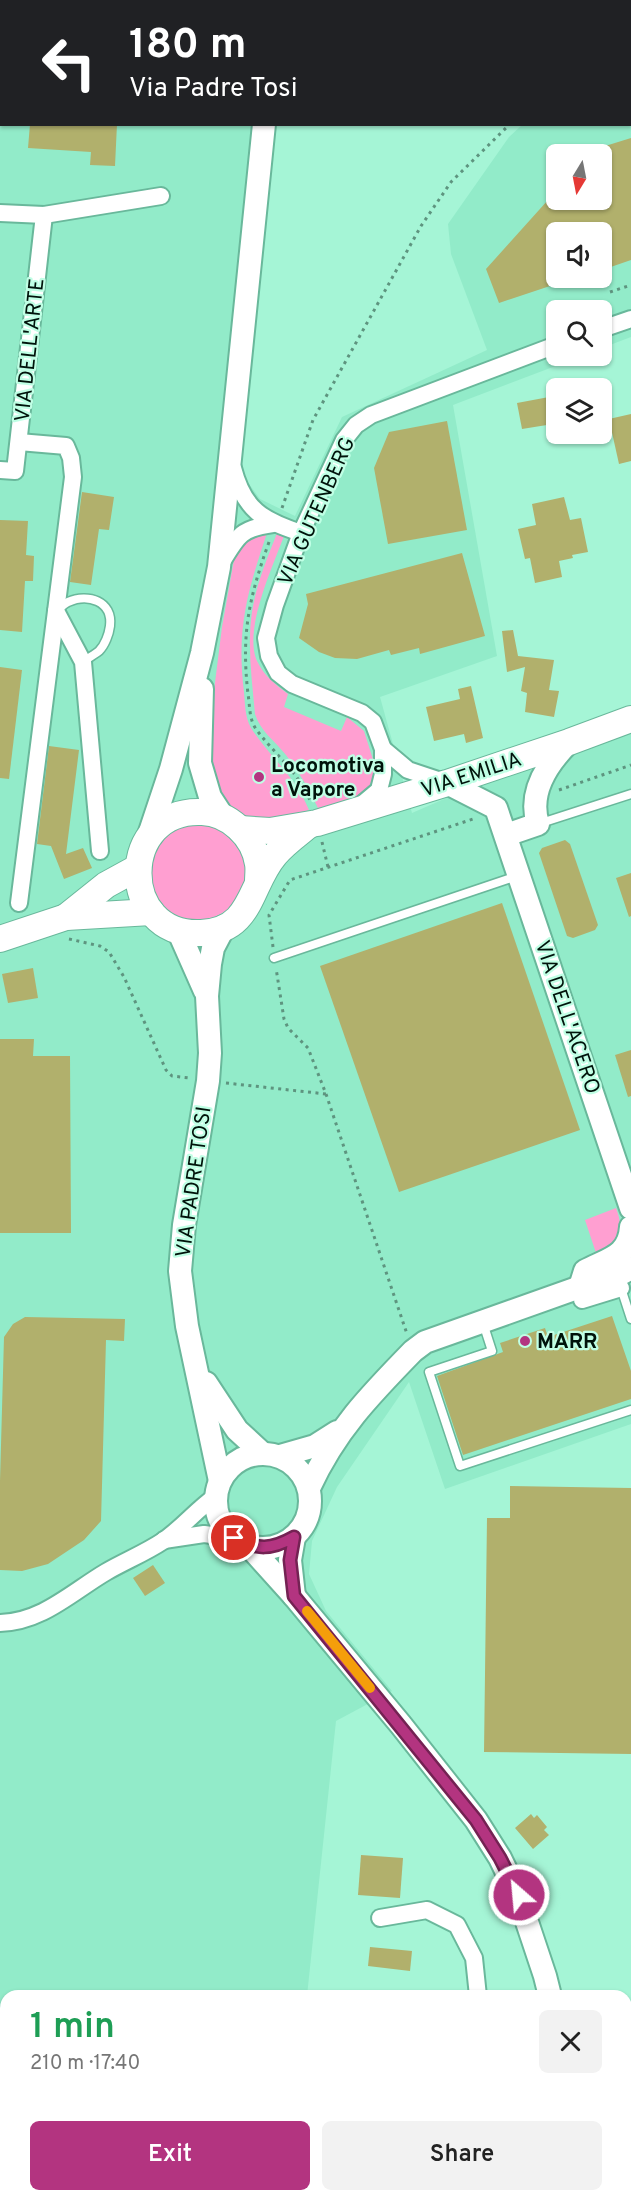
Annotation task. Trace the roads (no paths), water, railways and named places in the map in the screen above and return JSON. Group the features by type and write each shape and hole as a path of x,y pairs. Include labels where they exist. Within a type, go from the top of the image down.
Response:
{"main road":[{"path":"148,838 171,769 202,652 219,567 264,126"},
{"path":"202,652 200,763 210,797 251,844 258,863 258,882"},
{"name":"VIA EMILIA","path":"178,930 201,933 224,927 236,920 254,896 258,882 274,855 355,810 447,783 631,719"},
{"path":"506,835 538,825 534,812 534,799 553,758 569,742"},
{"name":"VIA DELL'ACERO","path":"447,783 486,802 498,811 630,1202"},
{"name":"VIA EMILIA","path":"137,868 140,853 148,838 162,823 181,814 202,812 231,823 270,831 315,831"},
{"path":"65,928 106,885 137,868 138,884 152,912 163,922 178,930"},
{"path":"0,939 152,912"},
{"name":"VIA PADRE TOSI","path":"224,927 211,956 207,996 210,1043 208,1081 184,1226 180,1271 187,1326 197,1366 218,1488 217,1512 224,1527 242,1542 294,1596 476,1820 500,1858 519,1895 548,1990"},
{"name":"VIA PADRE TOSI","path":"178,930 207,996"},
{"path":"581,1294 585,1271 617,1257 625,1245 631,1227"},
{"path":"242,1542 265,1548 280,1545 294,1537 303,1527 309,1515 311,1501 309,1488 321,1461 341,1429 413,1351 426,1342 482,1321 581,1294 625,1277"},
{"name":"VIA PADRE TOSI","path":"197,1366 237,1430 271,1455 293,1463 303,1474 309,1488"},
{"path":"218,1488 227,1469 249,1455 271,1455 315,1446 341,1429"},
{"path":"294,1537 290,1560 294,1596"}],"street":[{"path":"0,213 44,215 160,196"},
{"name":"VIA DELL'ARTE","path":"0,470 15,471 44,215"},
{"path":"612,326 631,319"},
{"name":"VIA GUTENBERG","path":"355,810 379,790 384,774 383,749 374,722 362,713 292,684 278,673 269,656 266,638 275,605 301,533 344,440 356,425 380,411 546,349"},
{"path":"19,442 66,446 71,458 73,477 19,903"},
{"path":"231,461 238,488 248,504 276,522 301,533"},
{"path":"219,567 241,534 254,526 276,522"},
{"path":"56,611 83,662 100,851"},
{"name":"VIA GUTENBERG","path":"383,749 408,770 447,783"},
{"path":"0,1623 12,1623 32,1618 105,1572 164,1540 218,1488"},
{"path":"164,1540 204,1534 242,1542"},
{"path":"380,1918 427,1910 457,1925 474,1958 477,1990"}],"lane":[{"path":"56,611 68,602 86,599 101,603 108,608 111,617 109,634 100,650 83,662"},
{"path":"538,825 631,794"},
{"path":"274,958 520,875"},
{"path":"625,1277 631,1319"},
{"path":"482,1321 492,1351 429,1372 460,1466 631,1410"}],"place":[{"name":"Locomotiva a Vapore","path":"259,777"},
{"name":"MARR","path":"525,1341"}]}
